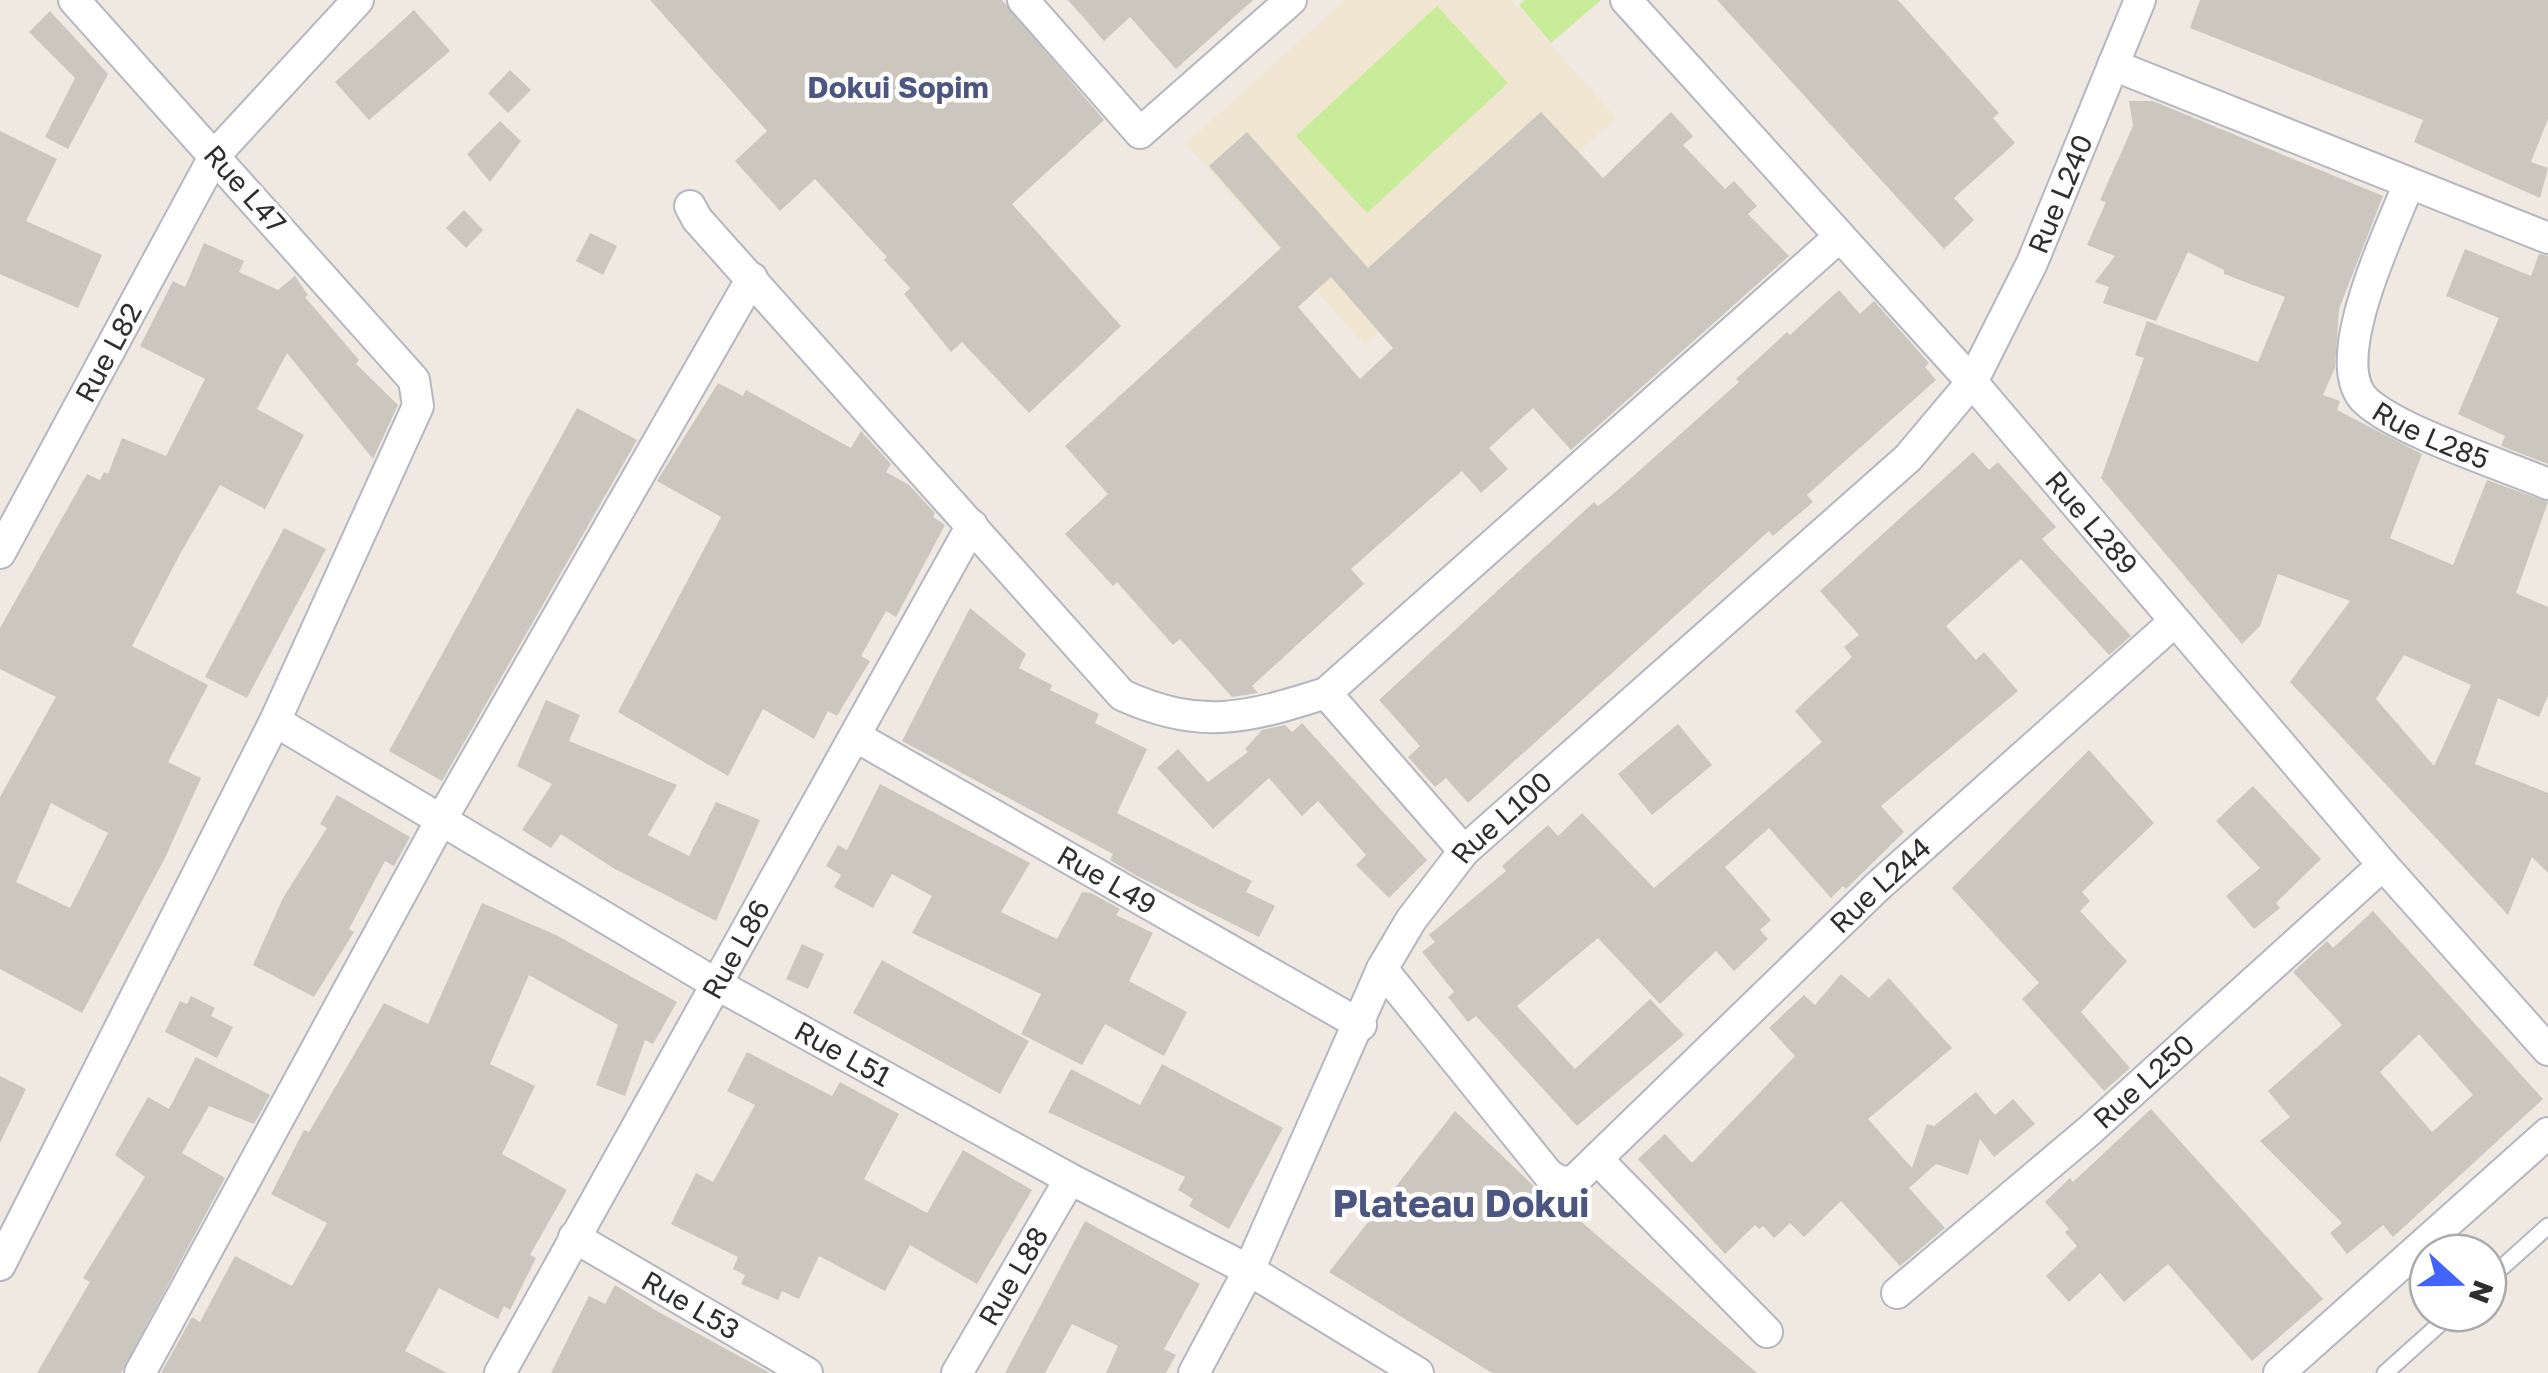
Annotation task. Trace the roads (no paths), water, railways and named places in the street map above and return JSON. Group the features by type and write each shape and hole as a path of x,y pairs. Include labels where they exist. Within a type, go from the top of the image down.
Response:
{"street":[{"name":"Rue L47","path":"74,0 414,380 418,406 410,430 274,722"},
{"name":"Rue L82","path":"0,553 215,154 358,0"},
{"path":"1023,0 1140,133 1291,0"},
{"name":"Rue L289","path":"1626,0 1972,382 2384,865 2546,1040"},
{"name":"Rue L240","path":"1972,382 2032,263 2140,0"},
{"path":"2113,64 2548,238"},
{"name":"Rue L285","path":"2409,183 2354,328 2354,380 2363,400 2394,420 2548,484"},
{"path":"690,206 697,219 1122,695 1154,710 1198,720 1248,718 1326,693 1838,238"},
{"path":"140,1373 440,822 752,278"},
{"name":"Rue L100","path":"1194,1373 1249,1270 1382,969 1411,920 1464,851 1908,458 1972,382"},
{"name":"Rue L86","path":"500,1373 972,526"},
{"name":"Rue L244","path":"1382,969 1548,1174 1568,1184 1812,948 2174,622"},
{"path":"1326,693 1464,851"},
{"path":"0,1265 274,722"},
{"name":"Rue L51","path":"274,722 718,985 1070,1180 1249,1270 1418,1373"},
{"name":"Rue L49","path":"855,736 1360,1025"},
{"name":"Rue L250","path":"1897,1293 2089,1131 2384,865"},
{"path":"2278,1373 2548,1133"},
{"path":"1597,1159 1766,1332"},
{"name":"Rue L88","path":"956,1373 1070,1180"},
{"name":"Rue L53","path":"574,1237 807,1373"}],"lane":[{"path":"2508,1262 2548,1226"},
{"path":"2384,1373 2429,1333"}],"district":[{"name":"Dokui Sopim","path":"898,88"},
{"name":"Plateau Dokui","path":"1461,1204"}]}
